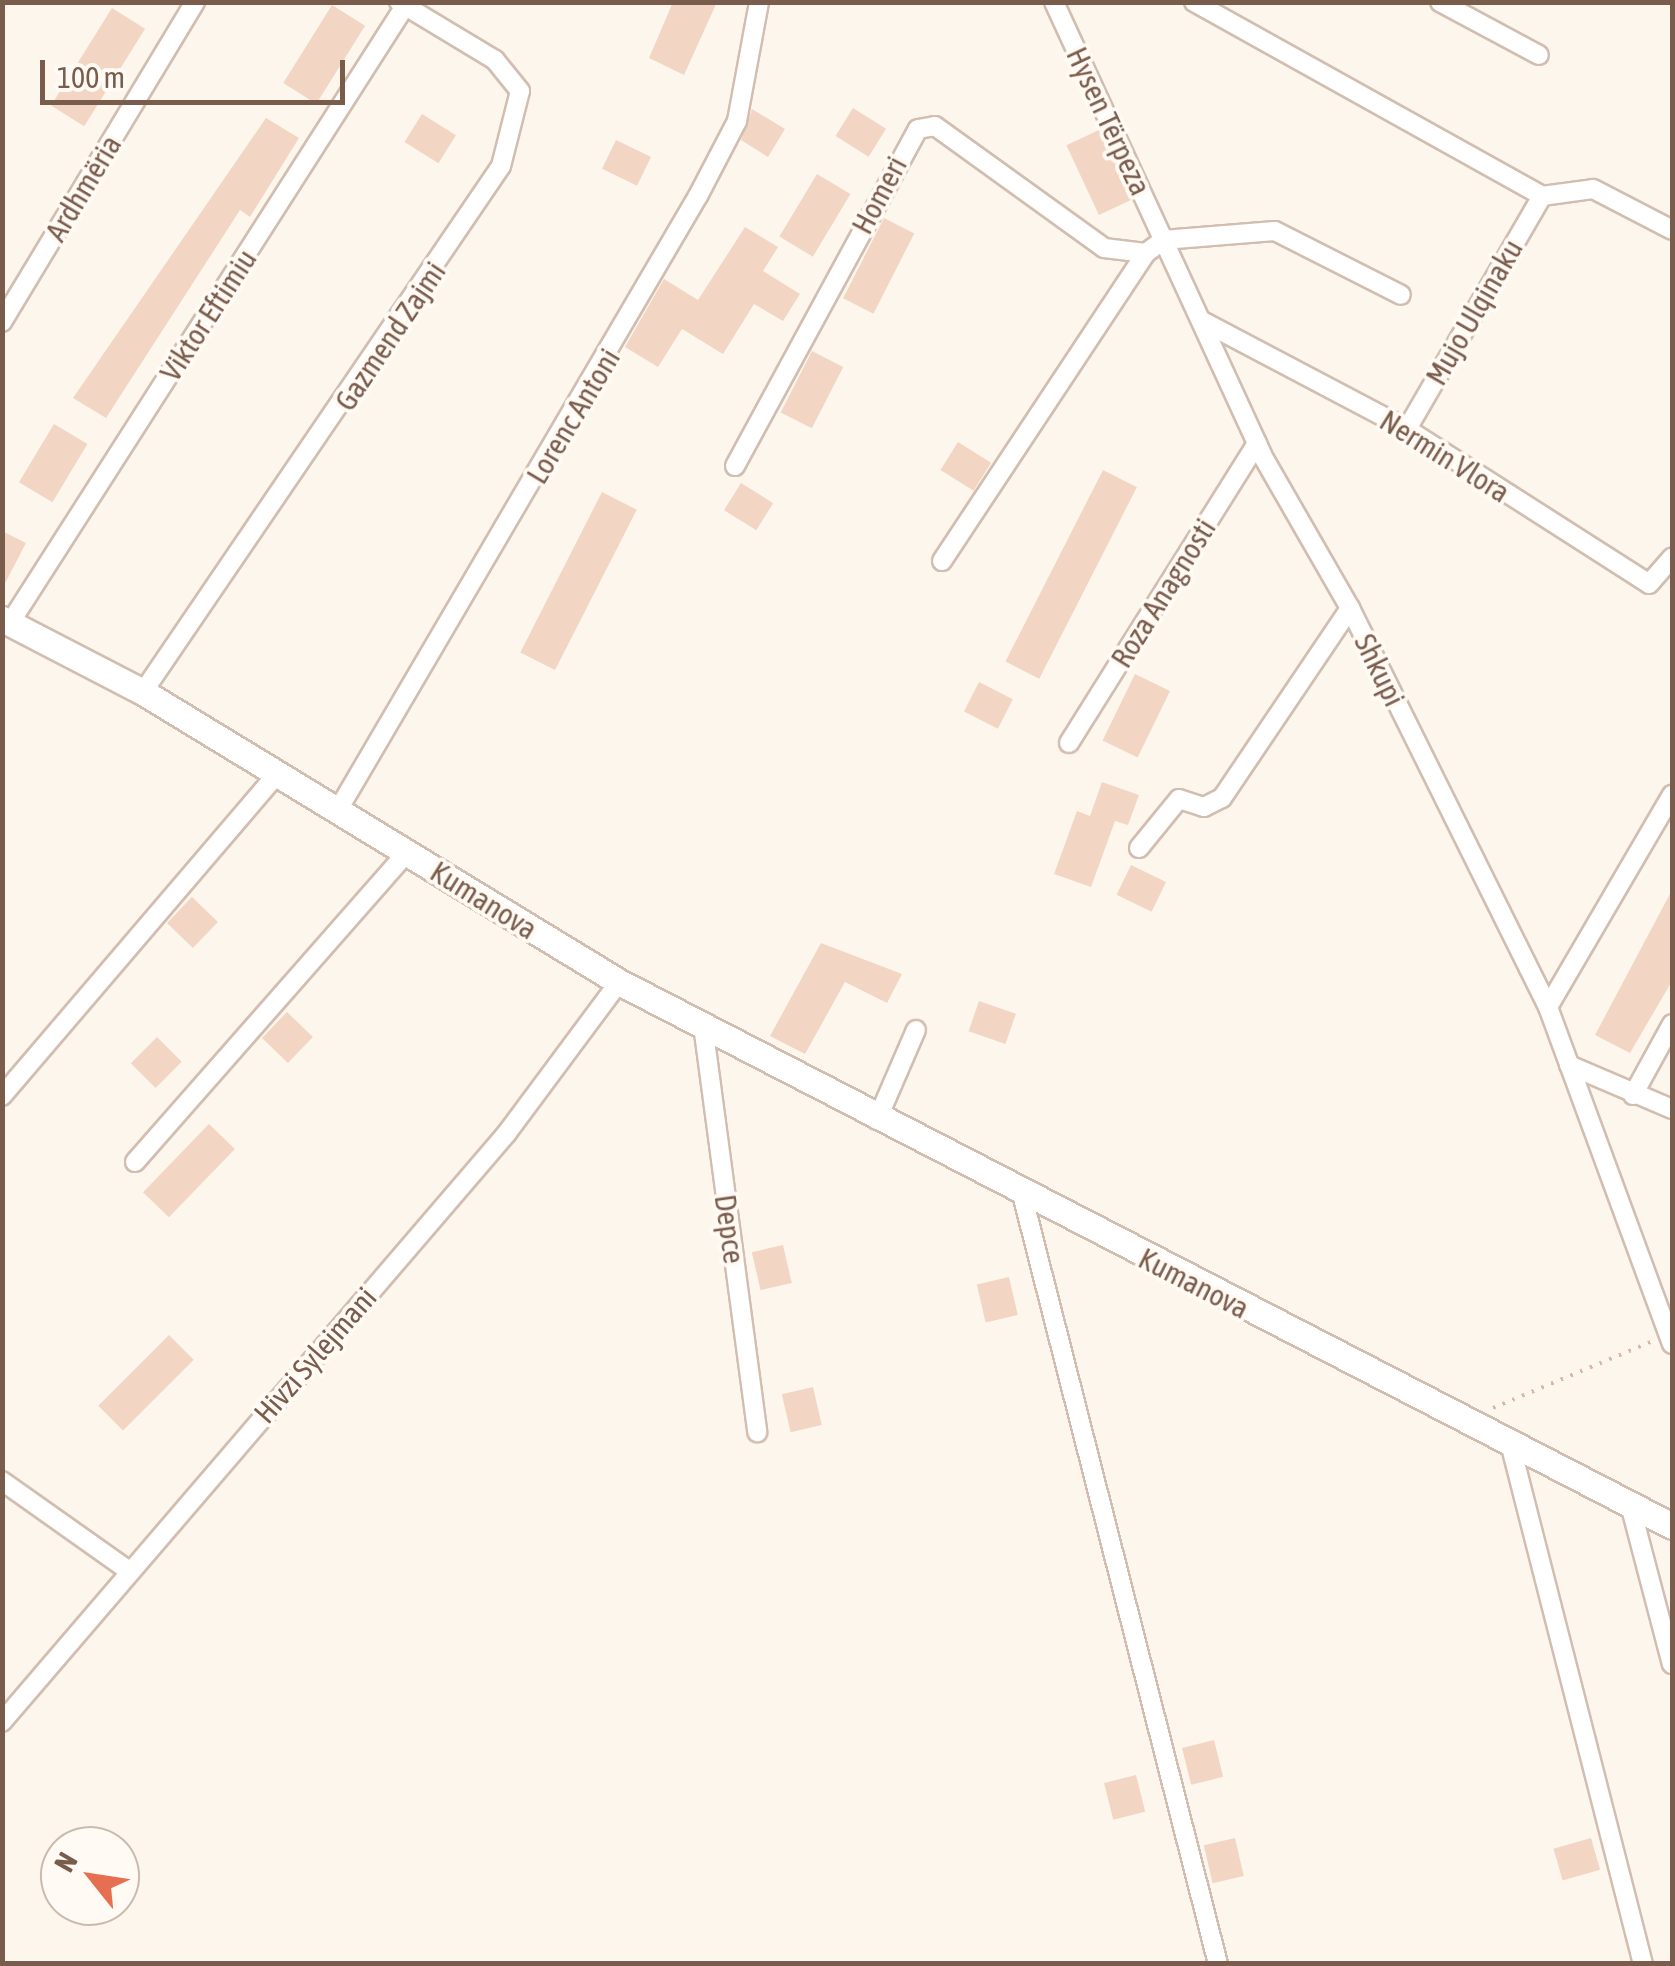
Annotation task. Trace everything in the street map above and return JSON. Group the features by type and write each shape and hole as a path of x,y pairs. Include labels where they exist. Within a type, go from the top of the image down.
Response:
{"main road":[{"name":"Kumanova","path":"6,621 144,692 619,982 1632,1512 1672,1526"}],"street":[{"name":"Ardhmëria","path":"2,322 196,2"},
{"name":"Lorenc Antoni","path":"338,810 698,196 736,122 759,2"},
{"name":"Hysen Tërpeza","path":"1054,2 1163,240"},
{"path":"1194,2 1542,196 1592,189 1672,230"},
{"path":"1440,2 1539,55"},
{"name":"Viktor Eftimiu","path":"6,621 402,4"},
{"name":"Gazmend Zajmi","path":"144,692 501,166 520,91 495,60 402,4"},
{"name":"Homeri","path":"735,466 918,130 935,126 1104,248 1146,254"},
{"name":"Mujo Ulqinaku","path":"1407,429 1542,196"},
{"path":"942,561 1146,254 1163,240 1276,230 1401,295"},
{"name":"Shkupi","path":"1163,240 1257,443 1350,608 1548,1008 1671,1340"},
{"name":"Nermin Vlora","path":"1204,322 1407,429 1648,584 1672,558"},
{"name":"Roza Anagnosti","path":"1069,744 1257,443"},
{"path":"1139,848 1179,799 1204,807 1222,798 1350,608"},
{"path":"2,1096 278,773"},
{"path":"1548,1008 1672,795"},
{"name":"Kumanova","path":"135,1162 407,852"},
{"name":"Hivzi Sylejmani","path":"2,1722 507,1133 619,982"},
{"path":"1633,1094 1672,1024"},
{"name":"Depce","path":"703,1025 757,1432"},
{"path":"877,1120 916,1030"},
{"path":"1569,1065 1672,1109"},
{"path":"1022,1194 1218,1964"},
{"path":"1511,1446 1642,1964"},
{"path":"2,1480 129,1572"},
{"path":"1632,1512 1672,1664"}],"path":[{"path":"1461,1421 1671,1340"}],"building":[{"path":"673,2 717,2 684,75 649,58"},
{"path":"332,5 365,26 316,104 283,83"},
{"path":"112,8 145,29 84,126 51,106"},
{"path":"853,108 886,129 869,157 836,136"},
{"path":"752,109 785,129 768,157 741,140"},
{"path":"422,114 456,135 438,163 405,142"},
{"path":"266,118 299,138 250,217 240,210 106,418 73,398"},
{"path":"1099,130 1132,200 1099,215 1066,145"},
{"path":"616,140 651,157 637,186 602,169"},
{"path":"817,174 850,194 813,257 779,237"},
{"path":"884,218 914,233 873,314 843,298"},
{"path":"745,227 778,247 763,271 800,294 783,321 754,304 723,354 682,329 658,367 625,347 664,279 698,300"},
{"path":"812,351 843,367 812,428 781,412"},
{"path":"54,424 87,444 52,502 19,482"},
{"path":"958,442 991,463 974,491 941,470"},
{"path":"1103,470 1137,487 1039,679 1005,662"},
{"path":"741,483 773,503 756,530 724,510"},
{"path":"602,492 637,510 555,670 520,652"},
{"path":"2,531 26,543 2,589"},
{"path":"1135,674 1170,691 1138,758 1103,741"},
{"path":"979,682 1013,699 998,729 964,711"},
{"path":"1102,782 1139,795 1128,825 1115,821 1091,887 1054,874 1077,811 1090,816"},
{"path":"1131,865 1166,882 1152,912 1117,895"},
{"path":"1672,890 1672,981 1630,1053 1595,1035"},
{"path":"192,897 218,922 193,948 167,923"},
{"path":"821,943 902,974 887,1003 845,982 805,1054 770,1036"},
{"path":"979,1001 1016,1014 1005,1044 969,1031"},
{"path":"287,1012 313,1037 288,1063 262,1038"},
{"path":"157,1037 182,1062 156,1088 131,1063"},
{"path":"209,1124 235,1149 169,1217 143,1192"},
{"path":"783,1245 792,1283 761,1290 752,1252"},
{"path":"1009,1277 1018,1315 986,1322 977,1284"},
{"path":"169,1335 194,1360 123,1430 98,1406"},
{"path":"813,1387 822,1425 791,1432 782,1394"},
{"path":"1214,1740 1223,1777 1191,1785 1182,1748"},
{"path":"1136,1775 1145,1812 1113,1820 1104,1783"},
{"path":"1235,1838 1244,1876 1213,1883 1204,1845"},
{"path":"1591,1838 1600,1870 1563,1880 1554,1849"}]}
